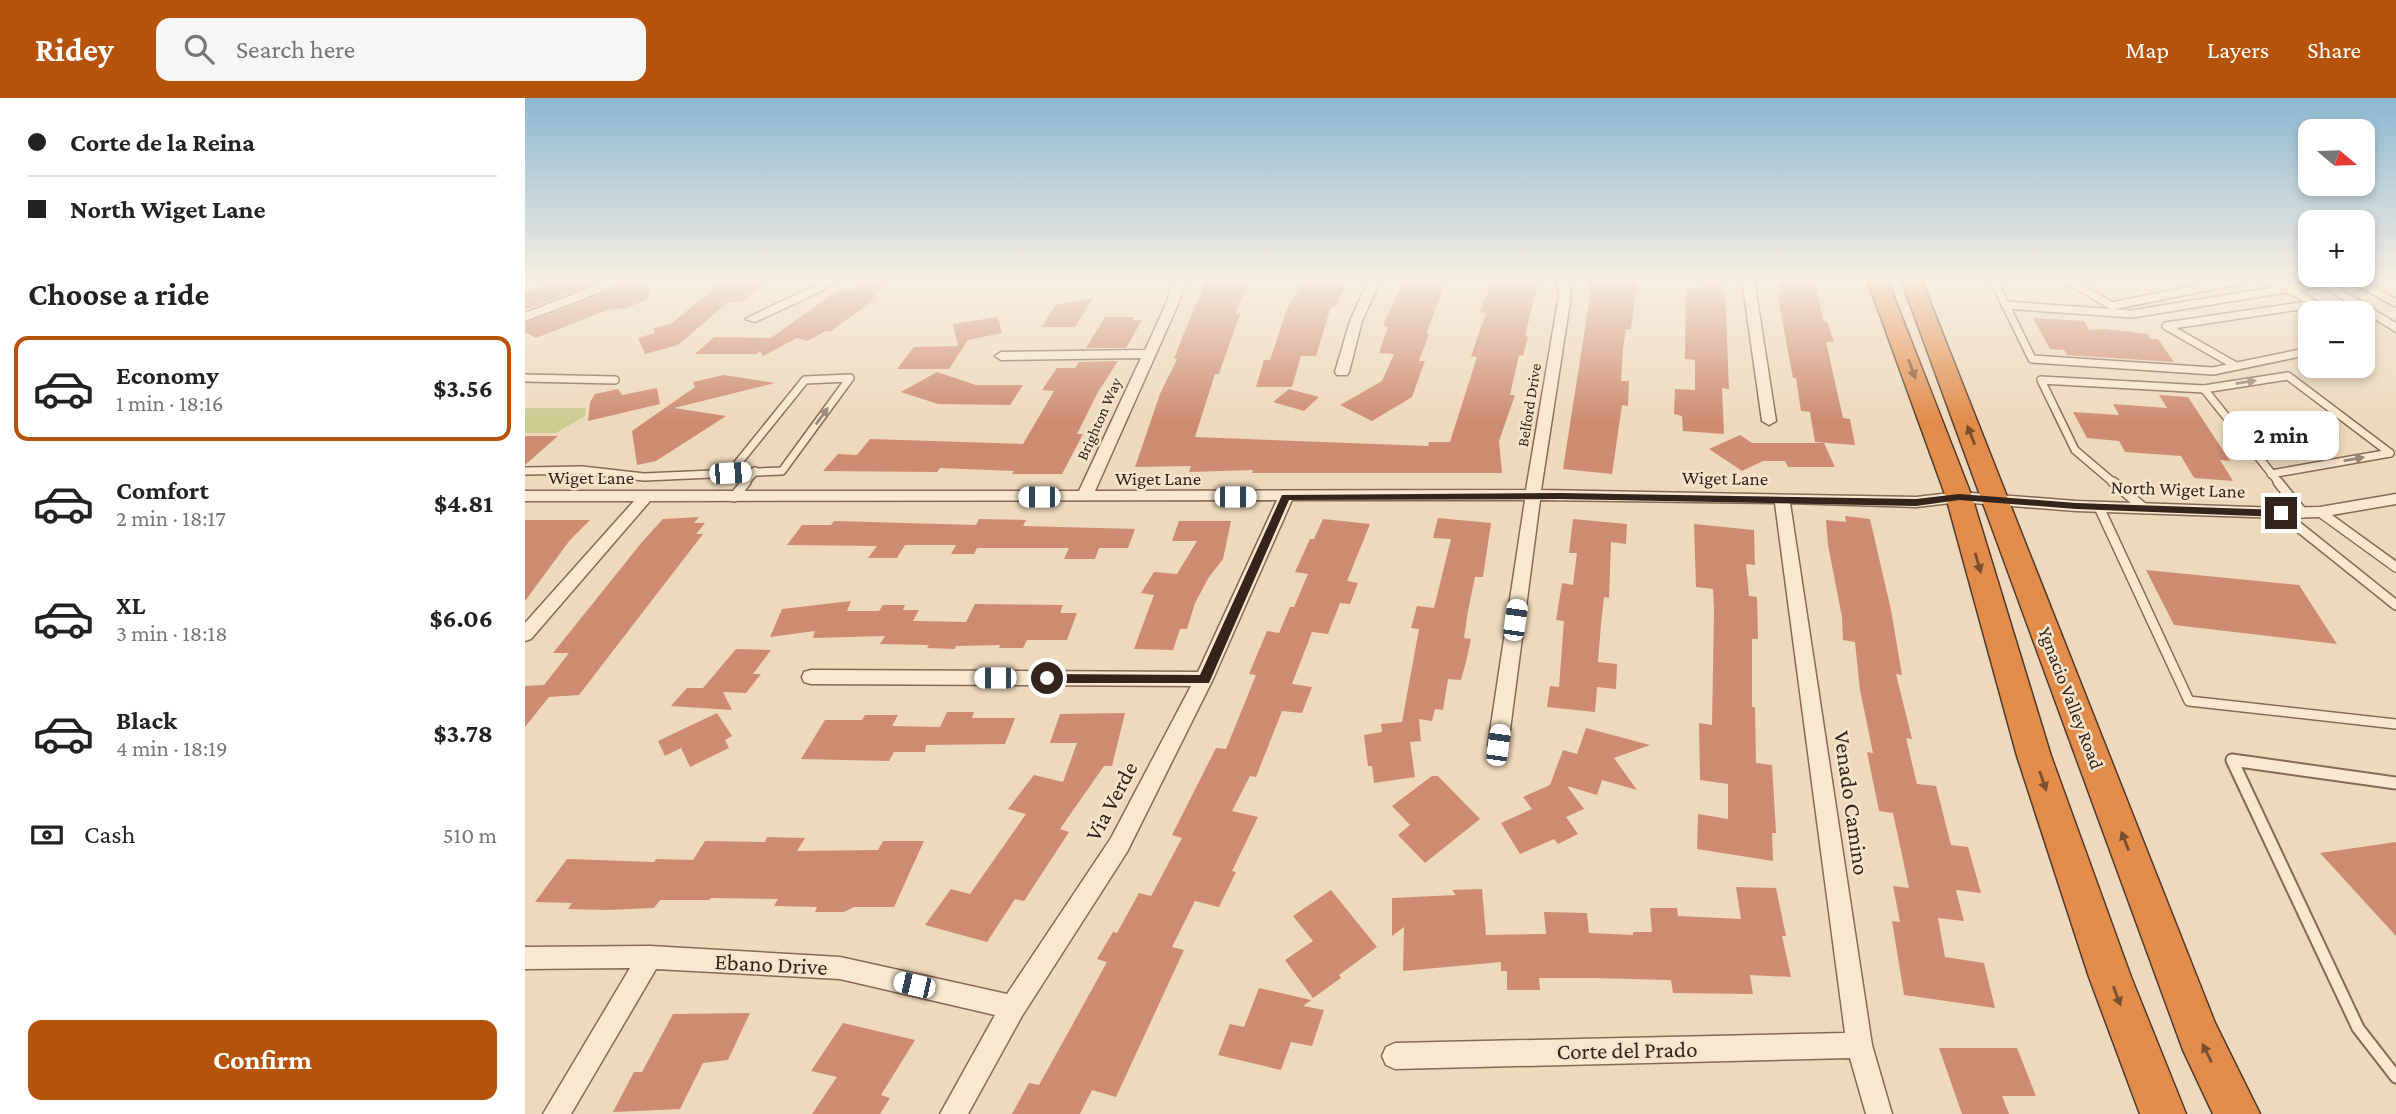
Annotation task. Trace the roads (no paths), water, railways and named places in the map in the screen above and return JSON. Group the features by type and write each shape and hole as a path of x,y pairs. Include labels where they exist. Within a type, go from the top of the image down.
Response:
{"highway":[{"path":"1895,326 1959,497 2034,756 2110,977 2163,1114"},
{"name":"Ygnacio Valley Road","path":"1929,326 2198,1035 2237,1114"}],"street":[{"name":"Brighton Way","path":"1084,497 1161,326"},
{"path":"1342,372 1355,326"},
{"name":"Belford Drive","path":"1498,745 1560,326"},
{"path":"1755,326 1769,421"},
{"path":"1001,356 1147,354"},
{"name":"Wiget Lane","path":"525,496 1533,495 1916,502 1959,497"},
{"path":"525,635 646,496"},
{"name":"Via Verde","path":"953,1114 1013,1007 1119,845 1204,679 1286,497"},
{"name":"North Wiget Lane","path":"1959,497 2099,507 2281,513 2311,512 2396,499"},
{"name":"Venado Camino","path":"1782,498 1859,1045 1879,1114"},
{"path":"811,677 1204,679"},
{"path":"556,1114 650,957"},
{"name":"Ebano Drive","path":"525,958 650,957 840,968 1013,1007"},
{"name":"Corte del Prado","path":"1395,1056 1859,1045"}],"lane":[{"path":"2016,326 2032,359 2213,371 2298,353"},
{"path":"2168,326 2236,366"},
{"path":"2145,509 2075,450 2041,380 2204,389 2288,376 2390,453 2271,474"},
{"path":"525,378 615,380"},
{"path":"525,471 582,470 644,477 782,471 850,378 805,380 730,473"},
{"path":"2204,389 2271,474 2311,512 2396,567"},
{"path":"734,497 755,471"},
{"path":"2099,507 2189,701 2396,724"},
{"path":"2281,513 2396,605"},
{"path":"2396,783 2232,760 2358,1028 2396,1076"}]}
